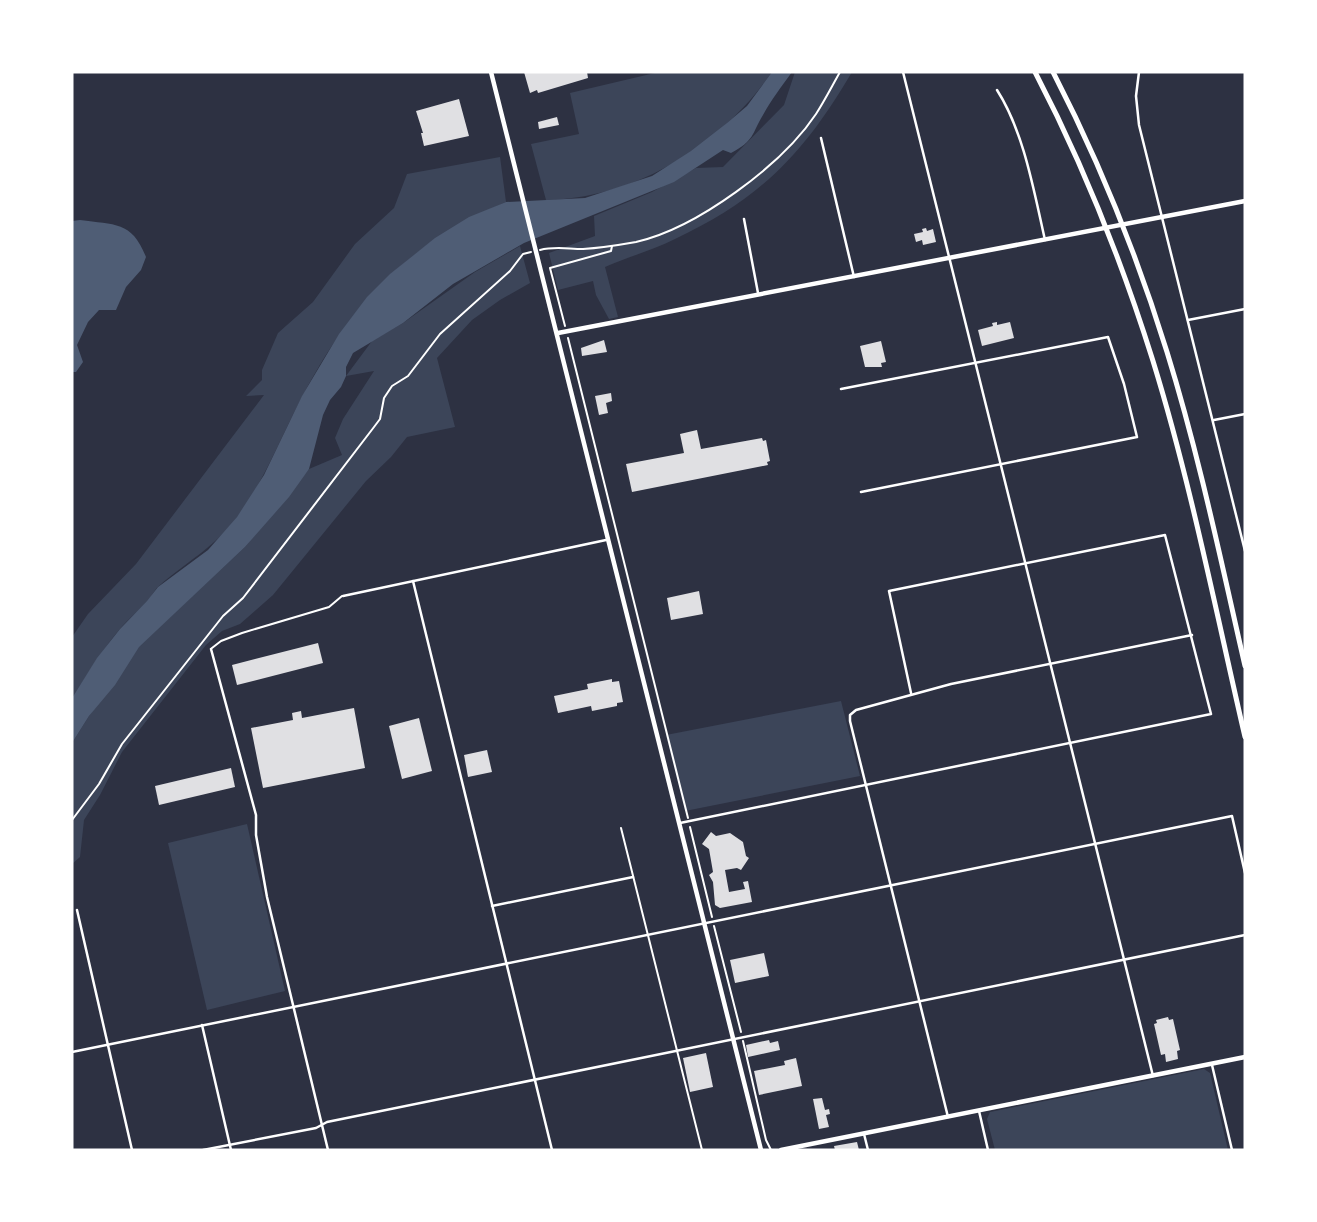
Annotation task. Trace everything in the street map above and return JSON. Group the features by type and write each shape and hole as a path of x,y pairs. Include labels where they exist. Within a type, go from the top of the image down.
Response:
{"highway":[{"path":"1035,72 1099,211 1143,331 1169,416 1245,737"},
{"path":"1053,72 1096,161 1130,245 1167,350 1188,424 1245,666"}],"main road":[{"path":"491,72 761,1150"},
{"path":"558,334 1245,201"},
{"path":"781,1150 1245,1057"}],"street":[{"path":"903,72 1153,1076"},
{"path":"1139,72 1137,113 1245,551"},
{"path":"997,90 1005,102 1027,162 1045,240"},
{"path":"821,138 854,277"},
{"path":"744,219 758,296"},
{"path":"1188,320 1245,309"},
{"path":"841,389 1108,337 1124,384 1137,437 862,492"},
{"path":"1213,420 1245,414"},
{"path":"1238,521 1245,520"},
{"path":"680,823 1211,715 1165,536 889,591 911,693"},
{"path":"343,596 610,539"},
{"path":"413,581 552,1150"},
{"path":"948,1117 850,715 856,710 911,693 1192,635"},
{"path":"211,649 256,815 256,835 267,897 328,1150"},
{"path":"72,1052 1232,816 1245,873"},
{"path":"491,906 633,877"},
{"path":"77,909 132,1150"},
{"path":"203,1150 1245,935"},
{"path":"202,1025 231,1150"},
{"path":"1212,1063 1232,1150"},
{"path":"979,1111 988,1150"},
{"path":"864,1134 868,1150"}],"lane":[{"path":"211,649 221,641 329,607 343,596"},
{"path":"621,828 702,1150"}],"path":[{"path":"72,820 99,784 122,744 223,616 243,598 380,419 384,398 392,386 408,376 440,334 510,271 523,254 552,247 584,249 637,242 679,226 740,190 769,167 816,115 840,72"},
{"path":"566,330 550,268 611,251 612,245"},
{"path":"569,341 687,815"},
{"path":"690,827 712,917"},
{"path":"714,926 741,1031"},
{"path":"744,1043 766,1140 771,1150"}],"shaded area":[{"path":"659,72 772,72 728,123 674,163 613,189 580,197 546,200 531,144 579,134 570,93"},
{"path":"772,72 792,72 769,104 752,137 739,148 731,153 723,150 674,182 524,243 453,284 403,323 353,353 341,387 330,400 323,415 309,469 289,497 245,547 139,647 72,743 72,698 97,658 158,587 208,550 237,517 264,475 302,396 339,334 367,297 390,274 435,238 469,217 506,202 585,198 652,176 691,151 747,106"},
{"path":"795,72 852,72 817,126 778,170 756,190 705,224 667,243 605,267 618,317 609,319 596,295 593,281 558,290 549,253 595,236 594,216 652,192 696,168 723,167 784,105"},
{"path":"500,157 506,202 439,237 410,258 361,306 320,365 263,476 235,520 208,547 156,589 113,637 72,698 72,637 88,614 136,564 264,395 246,396 262,380 262,370 278,333 313,302 355,244 394,208 407,174"},
{"path":"72,221 121,227 135,237 146,257 141,270 126,287 116,310 99,310 88,322 77,345 83,362 76,372 72,372"},
{"path":"520,246 530,283 472,320 437,358 455,427 407,437 366,481 273,595 240,624 222,631 206,645 122,752 84,820 80,857 72,864 72,743 138,647 245,547 309,469 342,455 335,438 343,419 374,371 346,376 372,341 403,323 475,272"},
{"path":"841,701 860,776 685,811 666,735"},
{"path":"247,824 285,991 207,1010 168,843"},
{"path":"1204,1069 1210,1073 1228,1150 995,1150 987,1119 990,1112"}],"building":[{"path":"524,72 587,72 588,78 530,93"},
{"path":"459,99 469,136 424,146 416,111"},
{"path":"557,117 559,125 539,129 538,122"},
{"path":"926,228 927,231 933,229 936,242 923,245 922,240 916,242 914,234 923,232 922,229"},
{"path":"997,322 997,325 1010,322 1014,338 982,346 978,330 993,326 992,323"},
{"path":"604,340 607,352 582,356 581,348"},
{"path":"881,341 886,362 881,363 882,367 865,367 860,346"},
{"path":"611,393 612,401 606,403 608,413 599,415 595,396"},
{"path":"697,430 701,449 762,438 763,441 766,440 770,461 767,462 768,465 632,492 626,464 684,453 680,434"},
{"path":"699,591 703,614 671,620 667,598"},
{"path":"318,643 323,663 237,685 232,665"},
{"path":"612,679 612,682 619,681 623,702 617,703 617,706 592,711 591,706 558,713 554,696 588,689 587,684"},
{"path":"354,708 365,768 263,788 251,728 293,720 292,713 301,711 302,718"},
{"path":"419,718 432,771 402,779 389,726"},
{"path":"487,750 492,772 468,777 464,755"},
{"path":"231,768 235,787 159,805 155,786"},
{"path":"711,832 716,836 730,833 743,842 746,856 749,858 741,870 725,870 729,892 745,889 743,882 748,881 752,902 720,908 715,905 713,882 709,875 713,872 709,849 702,844"},
{"path":"764,953 769,976 735,983 730,960"},
{"path":"1168,1017 1169,1020 1173,1019 1180,1050 1177,1051 1178,1059 1166,1062 1165,1054 1161,1055 1154,1024 1157,1023 1156,1020"},
{"path":"769,1040 770,1043 778,1041 780,1050 748,1057 746,1045"},
{"path":"706,1053 713,1087 690,1092 683,1058"},
{"path":"796,1058 802,1086 759,1095 754,1071 785,1065 784,1061"},
{"path":"822,1098 825,1110 829,1109 830,1114 826,1115 829,1127 819,1129 813,1099"},
{"path":"857,1142 859,1150 835,1150 834,1146"}]}
